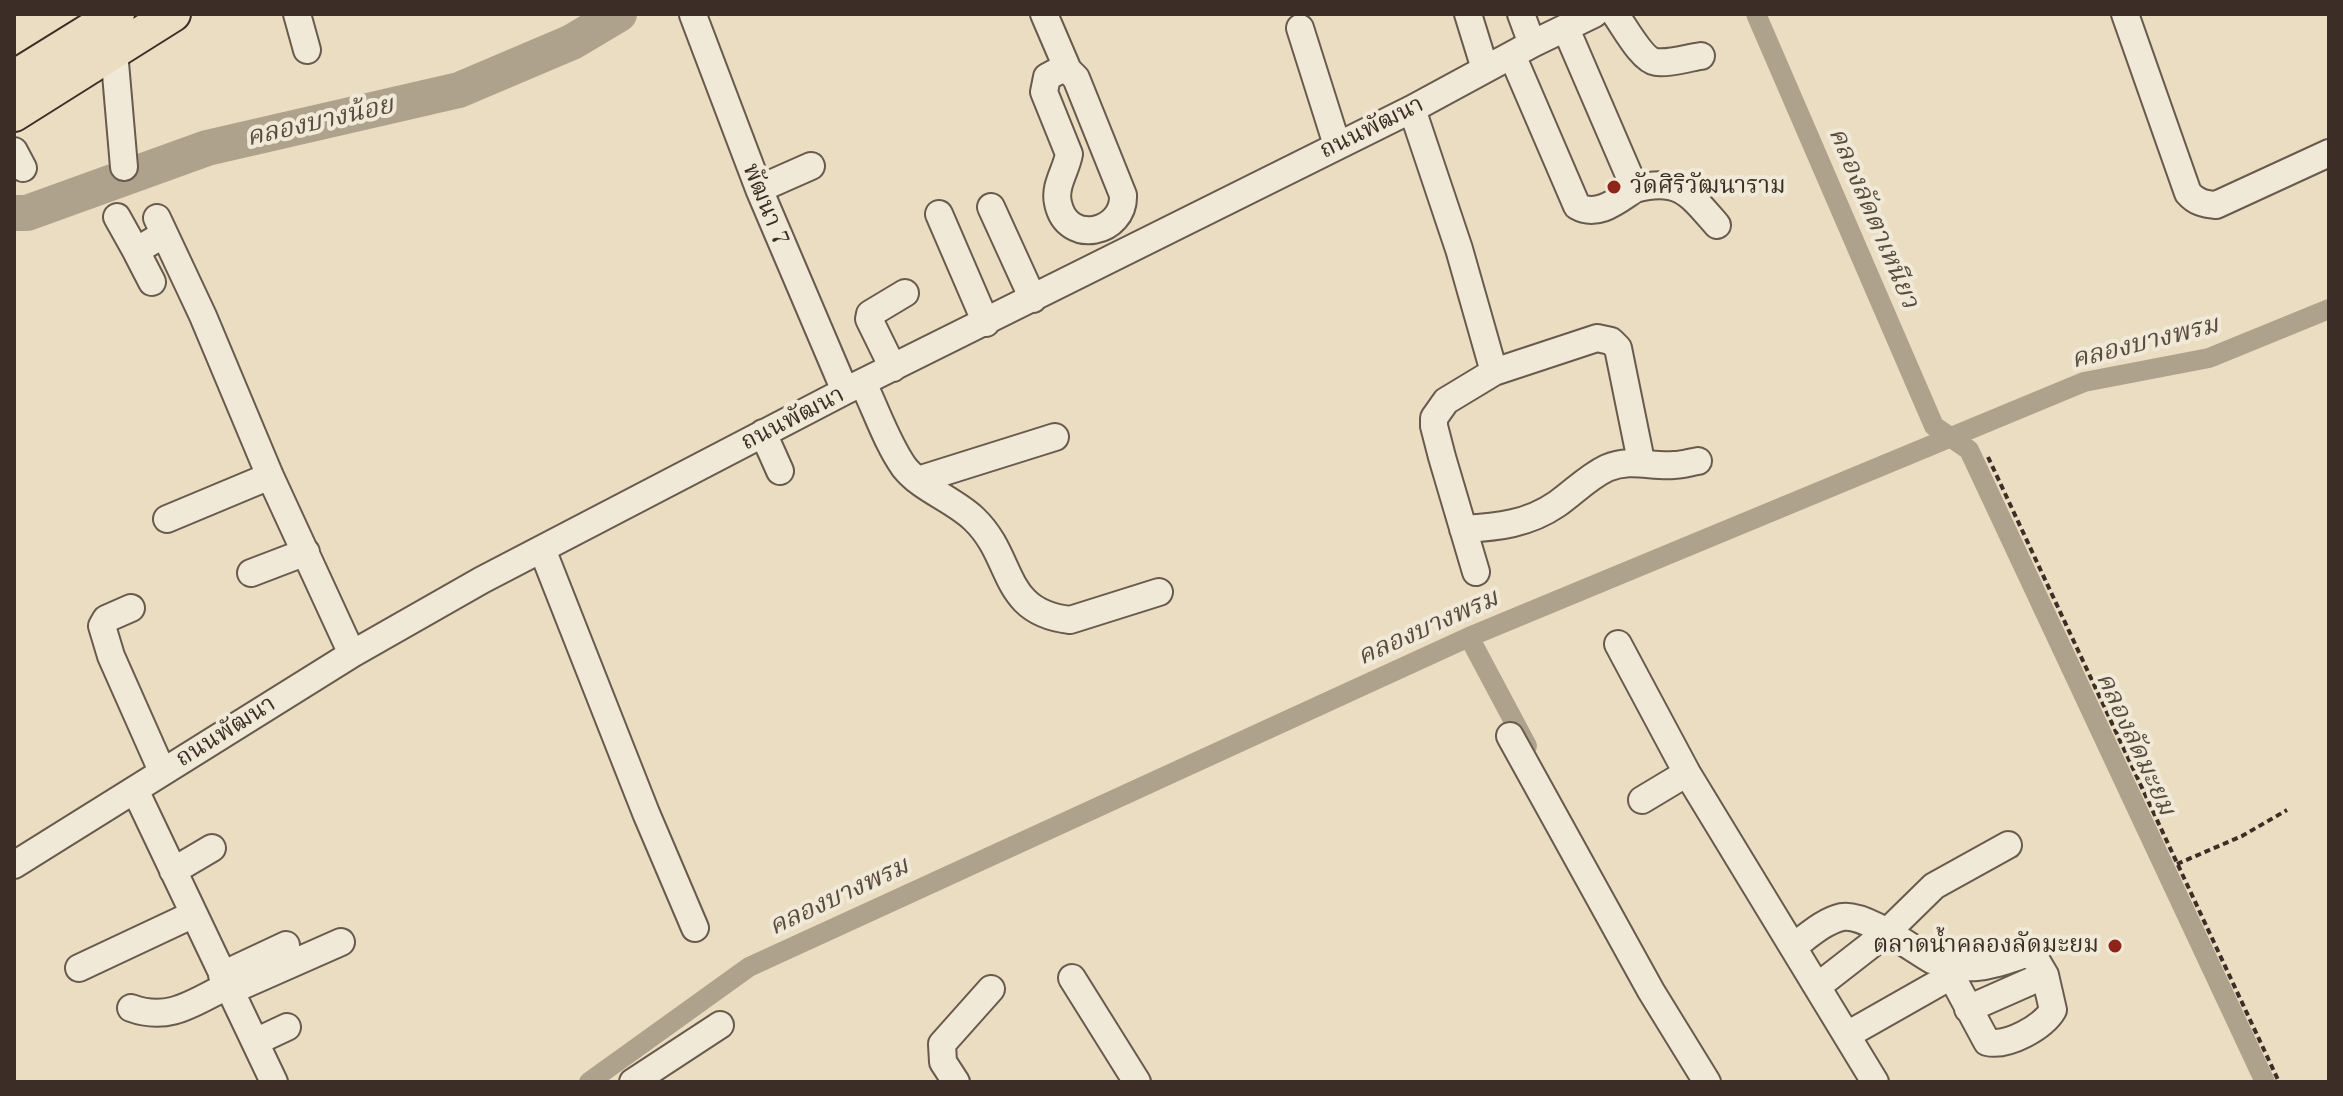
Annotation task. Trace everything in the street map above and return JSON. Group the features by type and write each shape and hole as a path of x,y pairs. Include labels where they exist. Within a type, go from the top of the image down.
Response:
{"main road":[{"path":"14,78 117,14"},
{"path":"14,114 173,14"}],"street":[{"path":"297,14 307,50"},
{"path":"1044,14 1068,70 1076,78 1123,195 1124,207 1102,228 1081,231 1073,227 1058,203 1058,192 1069,154 1044,92 1044,83 1047,77 1068,70"},
{"path":"1468,14 1485,69"},
{"path":"1521,14 1522,49 1577,206 1586,211 1596,211 1635,189 1657,183 1688,192 1717,225"},
{"name":"ถนนพัฒนา","path":"14,865 352,654 542,549 763,433 1412,109 1594,14"},
{"path":"1615,14 1651,61 1658,63 1701,56"},
{"path":"2125,14 2188,193 2194,200 2216,205 2329,153"},
{"name":"พัฒนา 7","path":"693,15 759,189 854,387 906,469 973,518 989,536 1022,602 1031,607 1057,619 1070,620 1159,592"},
{"path":"1300,28 1337,145"},
{"path":"1566,29 1635,189"},
{"path":"114,51 124,167"},
{"path":"1412,109 1459,249 1494,372"},
{"path":"1068,161 1108,156"},
{"path":"759,189 811,166"},
{"path":"991,207 1033,299"},
{"path":"939,214 986,323"},
{"path":"117,217 152,282"},
{"path":"136,251 161,226 352,654"},
{"path":"1102,228 1114,258"},
{"path":"893,368 869,319 870,314 905,293"},
{"path":"1476,572 1434,426 1434,418 1446,401 1494,372 1597,338 1611,341 1618,348 1641,461"},
{"path":"763,433 780,471"},
{"path":"918,480 1055,437"},
{"path":"1463,529 1501,527 1529,520 1607,468 1641,461 1674,465 1698,461"},
{"path":"167,519 270,476"},
{"path":"542,549 695,928"},
{"path":"251,573 306,552"},
{"path":"131,608 106,619 102,626 111,656 162,771"},
{"path":"1618,644 1687,773 1875,1082"},
{"path":"1510,736 1651,991 1707,1082"},
{"path":"1642,800 1687,773"},
{"path":"135,790 274,1082"},
{"path":"1818,986 1886,933 1934,886 2008,845"},
{"path":"173,871 212,848"},
{"path":"79,968 194,914"},
{"path":"1793,947 1824,924 1842,917 1859,917 1948,970 1987,1042 1997,1045 2048,1019 2053,1010 2045,975 2035,958 2026,954 1986,968 1948,970 1847,1035"},
{"path":"226,984 341,942"},
{"path":"131,1008 154,1015 179,1010 286,945"},
{"path":"1968,1009 2045,975"},
{"path":"1072,978 1137,1082"},
{"path":"956,1082 943,1062 942,1044 991,989"},
{"path":"633,1082 720,1025"},
{"path":"255,1042 287,1027"}],"path":[{"path":"1988,457 2279,1082"},
{"path":"2177,864 2242,836 2287,810"}],"waterway":[{"name":"คลองบางน้อย","path":"14,213 27,213 207,148 459,90 572,42 619,14"},
{"name":"คลองลัดมะยม","path":"1756,14 1934,426 1969,450 2265,1082"},
{"name":"คลองบางพรม","path":"589,1082 749,967 1469,637 2084,382 2209,358 2329,309"},
{"path":"1469,637 1527,746"}],"place":[{"name":"วัดศิริวัฒนาราม","path":"1614,187"},
{"name":"ตลาดน้ำคลองลัดมะยม","path":"2115,946"}],"water label":[{"name":"คลองลัดตาเหนียว","path":"1873,218"}]}
